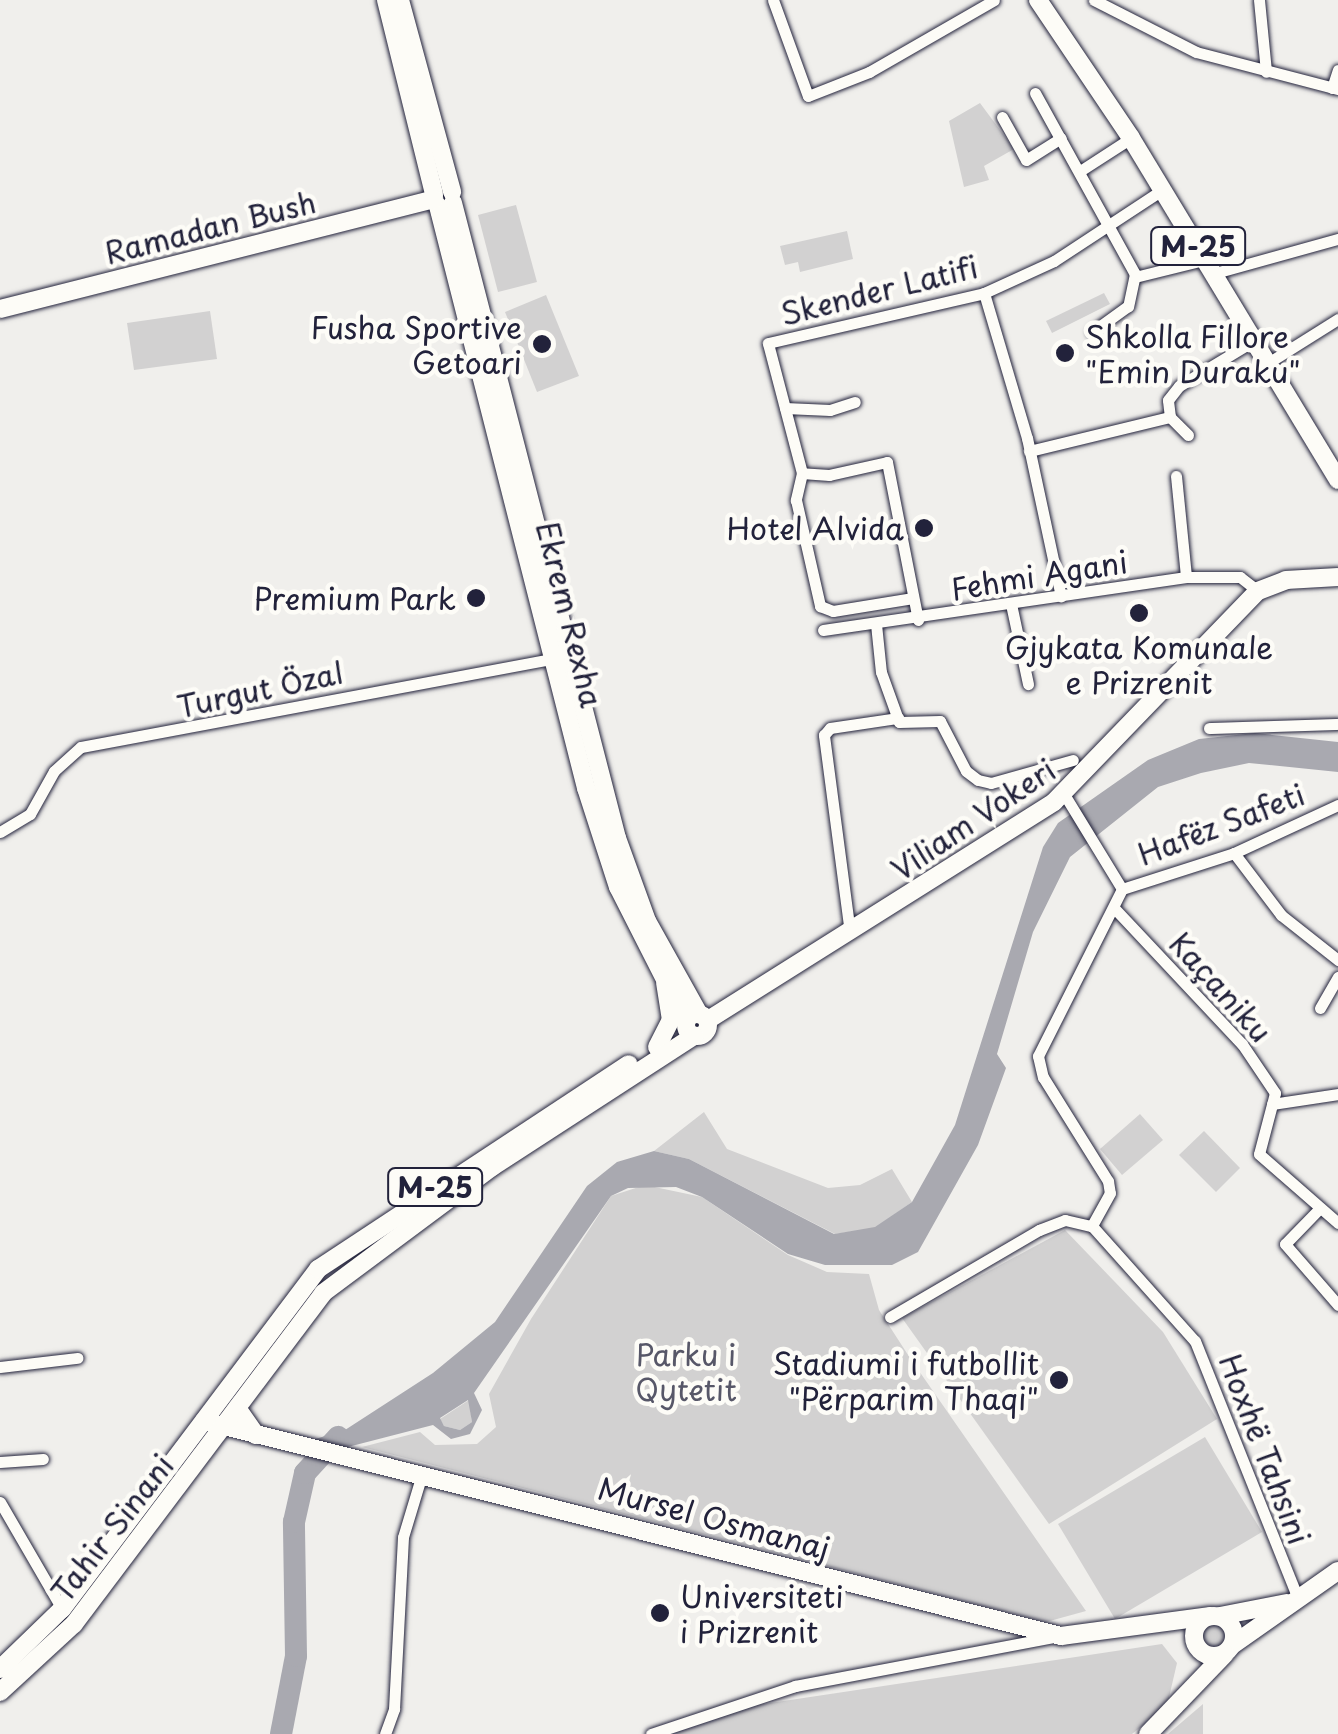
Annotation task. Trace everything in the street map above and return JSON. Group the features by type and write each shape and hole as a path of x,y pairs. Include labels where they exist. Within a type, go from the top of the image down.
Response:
{"street":[{"name":"Ekrem Rexha","path":"386,0 561,657 611,868 665,982 695,1024"},
{"name":"Ekrem Rexha","path":"400,0 442,199"},
{"path":"773,0 808,96 869,72 994,0"},
{"name":"M-25","path":"1038,0 1131,138 1335,467"},
{"path":"1094,0 1196,52 1335,89 1338,70"},
{"path":"1259,0 1266,72"},
{"path":"1035,93 1111,224 1134,277 1128,306 1092,332"},
{"path":"1002,117 1026,160 1061,138"},
{"path":"1080,171 1131,138"},
{"name":"Skender Latifi","path":"913,598 833,611 820,606 796,500 802,473 768,343 984,293 1111,224 1162,190"},
{"name":"Ramadan Bush","path":"0,310 442,199"},
{"path":"1134,277 1211,266 1338,239"},
{"path":"984,293 1030,451 1061,596"},
{"path":"1268,363 1338,320"},
{"path":"1188,435 1170,417 1168,400 1179,386 1254,340"},
{"path":"785,408 830,410 854,402"},
{"path":"1030,451 1170,417"},
{"path":"802,473 829,475 887,462 918,620"},
{"path":"1176,476 1186,578"},
{"path":"1258,591 1286,580 1338,577"},
{"name":"Fehmi Agani","path":"822,630 918,620 1186,578 1240,578 1258,591"},
{"name":"Viliam Vokeri","path":"226,1392 300,1288 334,1255 657,1047 1068,798 1258,591"},
{"path":"1011,604 1028,684"},
{"path":"876,624 882,672 898,718 911,726 940,721 966,771 978,780 991,783 1073,760"},
{"name":"Ekrem Rexha","path":"561,657 628,875 695,1024"},
{"name":"Turgut Özal","path":"0,832 30,814 54,771 81,748 561,657"},
{"path":"850,933 824,735 830,728 898,718"},
{"path":"1210,728 1338,724"},
{"path":"890,1317 1040,1230 1065,1220 1092,1226 1110,1193 1108,1181 1043,1077 1038,1056 1116,910 1122,889 1068,798"},
{"name":"Hafëz Safeti","path":"1122,889 1234,852 1338,805"},
{"path":"1234,852 1281,915 1338,960"},
{"name":"Kaçaniku","path":"1116,910 1224,1020 1275,1093 1272,1104"},
{"path":"1320,1008 1338,977"},
{"path":"657,1047 671,1020 665,982"},
{"name":"Viliam Vokeri","path":"254,1385 289,1334 348,1270 695,1024"},
{"path":"1338,1094 1272,1104 1260,1154 1338,1224"},
{"path":"1320,1208 1285,1244 1338,1305"},
{"name":"Hoxhë Tahsini","path":"1092,1226 1196,1341 1292,1600"},
{"path":"0,1366 77,1358"},
{"name":"Tahir Sinani","path":"0,1692 74,1624 254,1385"},
{"name":"Tahir Sinani","path":"0,1669 62,1609 226,1392"},
{"path":"237,1408 256,1435"},
{"name":"Mursel Osmanaj","path":"204,1421 282,1444 422,1474 1060,1636 1216,1616 1292,1600 1338,1571"},
{"path":"0,1462 44,1460"},
{"path":"386,1734 394,1708 403,1538 422,1474"},
{"path":"0,1502 62,1609"},
{"path":"1148,1734 1229,1649 1292,1600"},
{"path":"1189,1693 1197,1647 1195,1630 1216,1616 1233,1627 1229,1649"},
{"path":"1157,1623 1197,1647 1229,1649"},
{"path":"651,1734 795,1686 1060,1636"}],"green space":[{"path":"980,103 1014,149 984,166 989,180 964,187 949,121"},
{"path":"516,205 537,282 498,292 478,215"},
{"path":"847,231 853,259 800,272 798,262 785,265 780,246"},
{"path":"1104,293 1110,304 1052,333 1046,321"},
{"name":"Fusha Sportive Getoari","path":"546,295 579,376 537,392 505,312"},
{"path":"210,311 217,359 134,370 127,323"},
{"path":"704,1112 727,1149 828,1188 860,1185 892,1169 912,1202 875,1228 835,1234 689,1159 654,1151"},
{"path":"1140,1114 1163,1140 1122,1175 1100,1149"},
{"path":"1204,1131 1240,1168 1216,1192 1179,1155"},
{"name":"Parku i Qytetit","path":"645,1185 702,1197 788,1255 827,1272 869,1274 879,1310 1086,1611 1046,1622 362,1447 420,1432 435,1445 477,1444 496,1427 489,1394 531,1319 611,1196"},
{"path":"1065,1230 1163,1332 1217,1419 1049,1524 902,1318"},
{"path":"469,1400 472,1422 460,1430 444,1426 440,1419"},
{"path":"1205,1437 1262,1532 1115,1619 1058,1524"},
{"path":"1214,1624 1223,1628 1227,1637 1223,1646 1214,1650 1205,1646 1201,1637 1205,1628"},
{"path":"1162,1644 1177,1663 1167,1706 1132,1734 669,1734 757,1705"},
{"path":"1203,1704 1203,1734 1168,1734"}],"shaded area":[{"path":"1255,733 1338,742 1338,772 1249,763 1201,773 1158,787 1070,857 1033,932 997,1054 1006,1068 978,1145 918,1252 892,1265 825,1265 788,1254 702,1197 676,1187 628,1188 611,1196 474,1393 482,1410 470,1434 451,1439 433,1425 340,1449 312,1440 345,1430 433,1373 495,1322 587,1186 617,1162 654,1151 689,1159 834,1234 875,1227 912,1202 955,1125 1043,847 1058,823 1148,760 1199,739","holes":["468,1400 472,1422 460,1430 444,1426 440,1418"]}],"waterway":[{"path":"281,1734 296,1656 294,1522 305,1473 338,1437"}],"place":[{"name":"Fusha Sportive Getoari","path":"542,344"},
{"name":"Shkolla Fillore \"Emin Duraku\"","path":"1065,353"},
{"name":"Hotel Alvida","path":"924,528"},
{"name":"Premium Park","path":"476,598"},
{"name":"Gjykata Komunale e Prizrenit","path":"1139,613"},
{"name":"Stadiumi i futbollit \"Përparim Thaqi\"","path":"1059,1380"},
{"name":"Universiteti i Prizrenit","path":"660,1613"}]}
